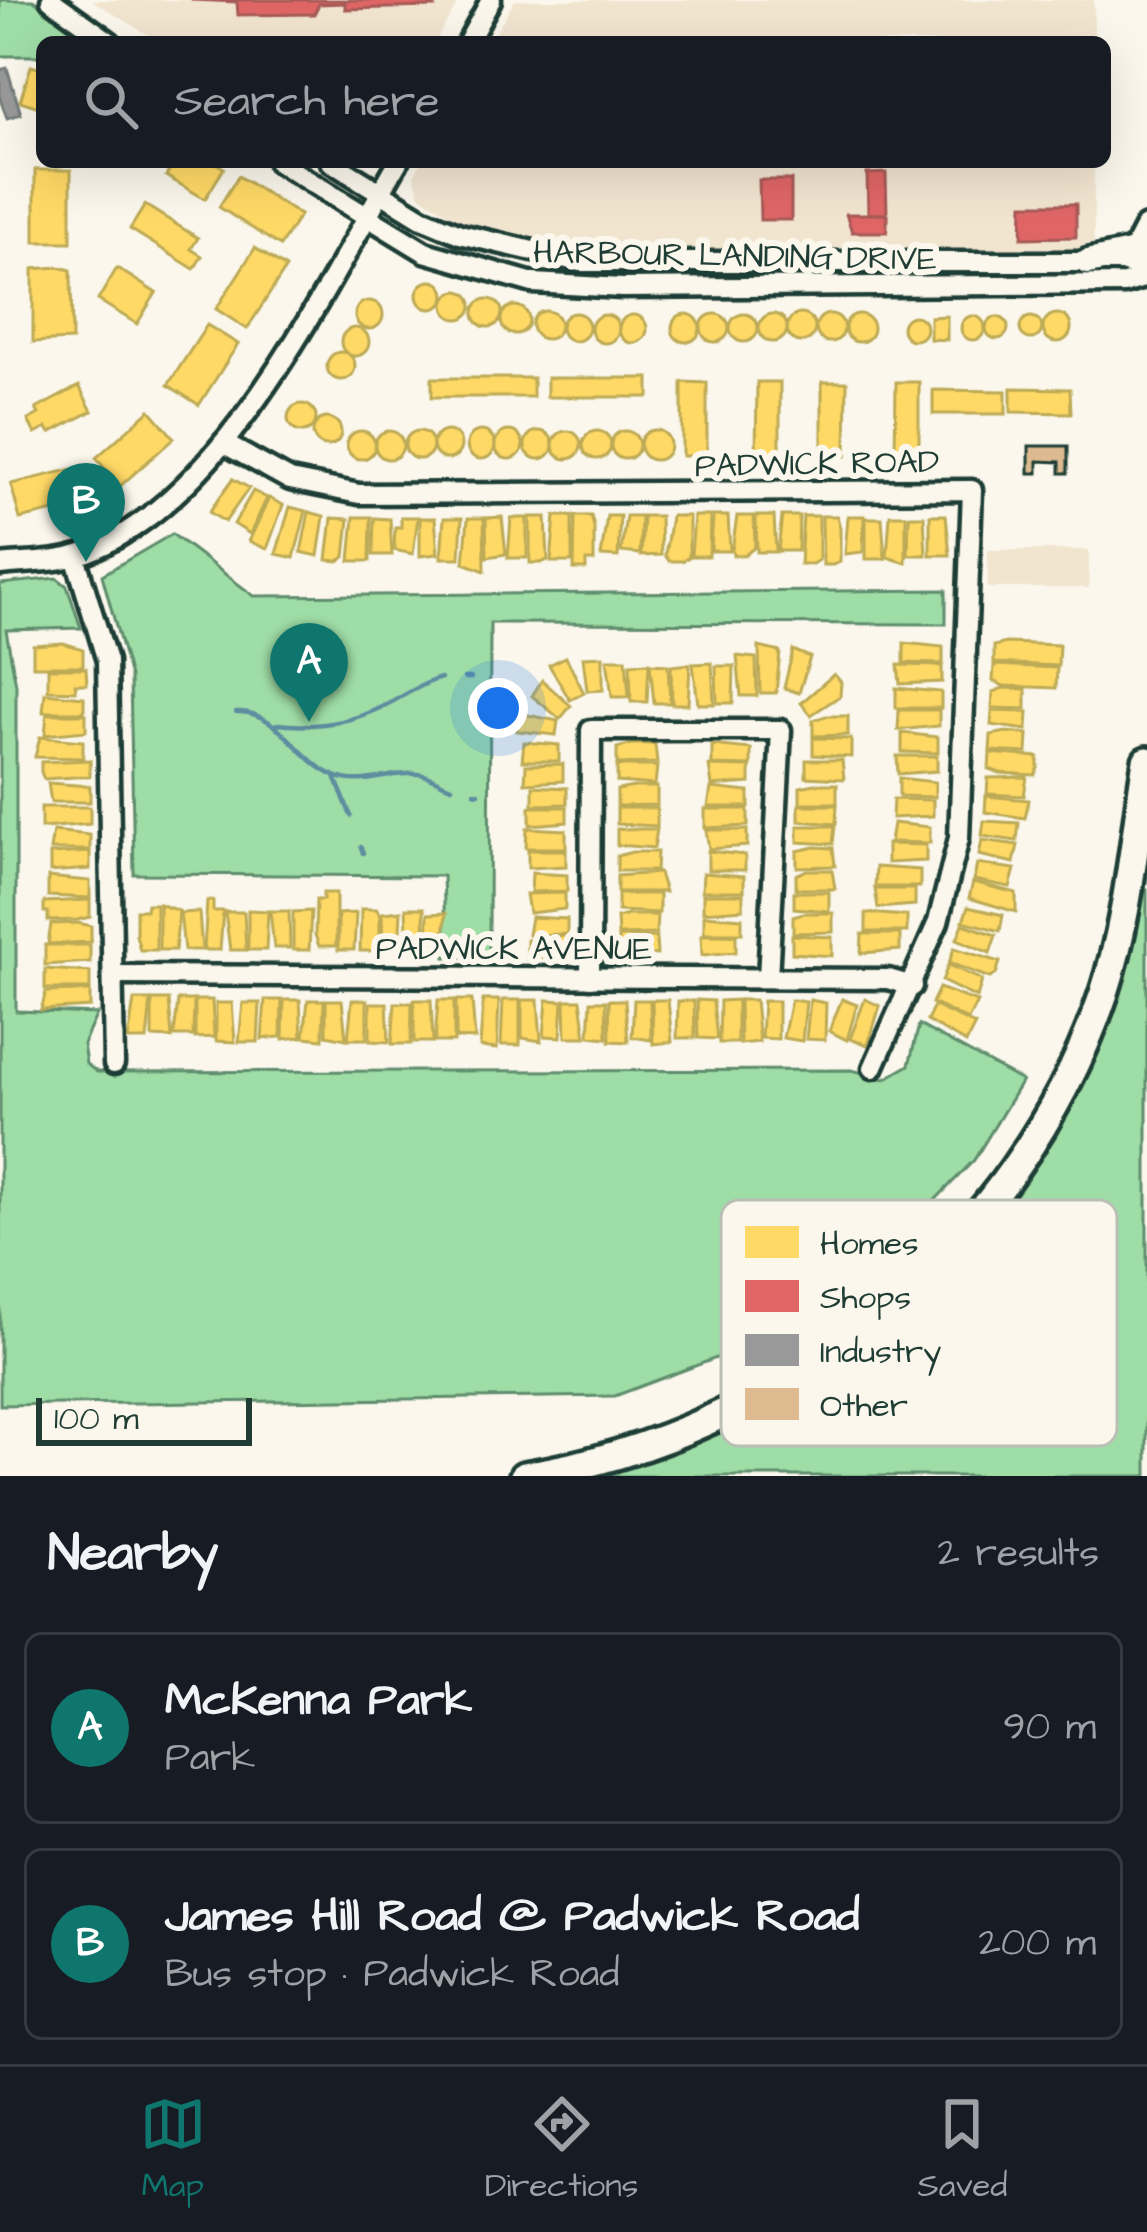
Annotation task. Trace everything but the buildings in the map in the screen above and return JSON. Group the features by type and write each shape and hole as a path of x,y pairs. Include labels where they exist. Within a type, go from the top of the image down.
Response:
{"highway":[{"path":"988,1200 1034,1138 1094,1020 1126,913 1147,761"},
{"path":"524,1476 668,1438 721,1413"}],"main road":[{"path":"1088,262 1135,252 1147,229"}],"street":[{"path":"51,0 102,36"},
{"path":"471,36 491,0"},
{"name":"HARBOUR LANDING DRIVE","path":"287,168 364,218 449,262 559,286 1077,286 1124,284 1147,274"},
{"name":"HARBOUR LANDING DRIVE","path":"341,168 422,218 473,239 580,262 1122,262 1147,274"},
{"path":"0,565 75,556 161,511 224,443 394,168"},
{"name":"PADWICK ROAD","path":"224,443 290,480 359,494 972,490 958,838 938,922 873,1068"},
{"path":"75,556 107,661 114,1064"},
{"path":"590,978 591,730 781,730 768,978"},
{"name":"PADWICK AVENUE","path":"114,975 888,979 913,986"}],"shaded area":[{"path":"91,0 460,0 439,36 150,36"},
{"path":"515,0 1094,0 1094,36 494,36"},
{"path":"418,168 1094,168 1094,250 665,255 571,248 461,222 420,195 414,175"},
{"path":"988,550 1089,550 1089,588 987,588"}],"green space":[{"path":"0,0 33,0 79,36 36,36 36,56 0,56"},
{"path":"172,534 254,596 946,590 946,624 490,623 489,957 446,957 443,876 134,874 130,677 102,575"},
{"path":"57,578 67,586 81,628 6,630 16,685 16,1011 97,1014 83,1044 86,1064 97,1072 852,1070 885,1079 909,1065 919,1025 1022,1081 974,1160 935,1200 721,1200 721,1356 615,1396 0,1405 0,584"},
{"path":"1138,889 1147,889 1147,1476 580,1476 667,1450 721,1426 721,1446 1117,1446 1117,1200 1002,1200 1067,1104 1106,1023"}],"waterway":[{"path":"277,724 343,721 441,678"},
{"path":"464,678 471,678"},
{"path":"236,712 264,719 335,776 366,780 418,774 452,787"},
{"path":"335,777 351,816"},
{"path":"474,792 479,793"},
{"path":"361,847 363,853"}],"place":[{"name":"James Hill Road @ Padwick Road","path":"86,562"},
{"name":"McKenna Park","path":"309,722"}]}
